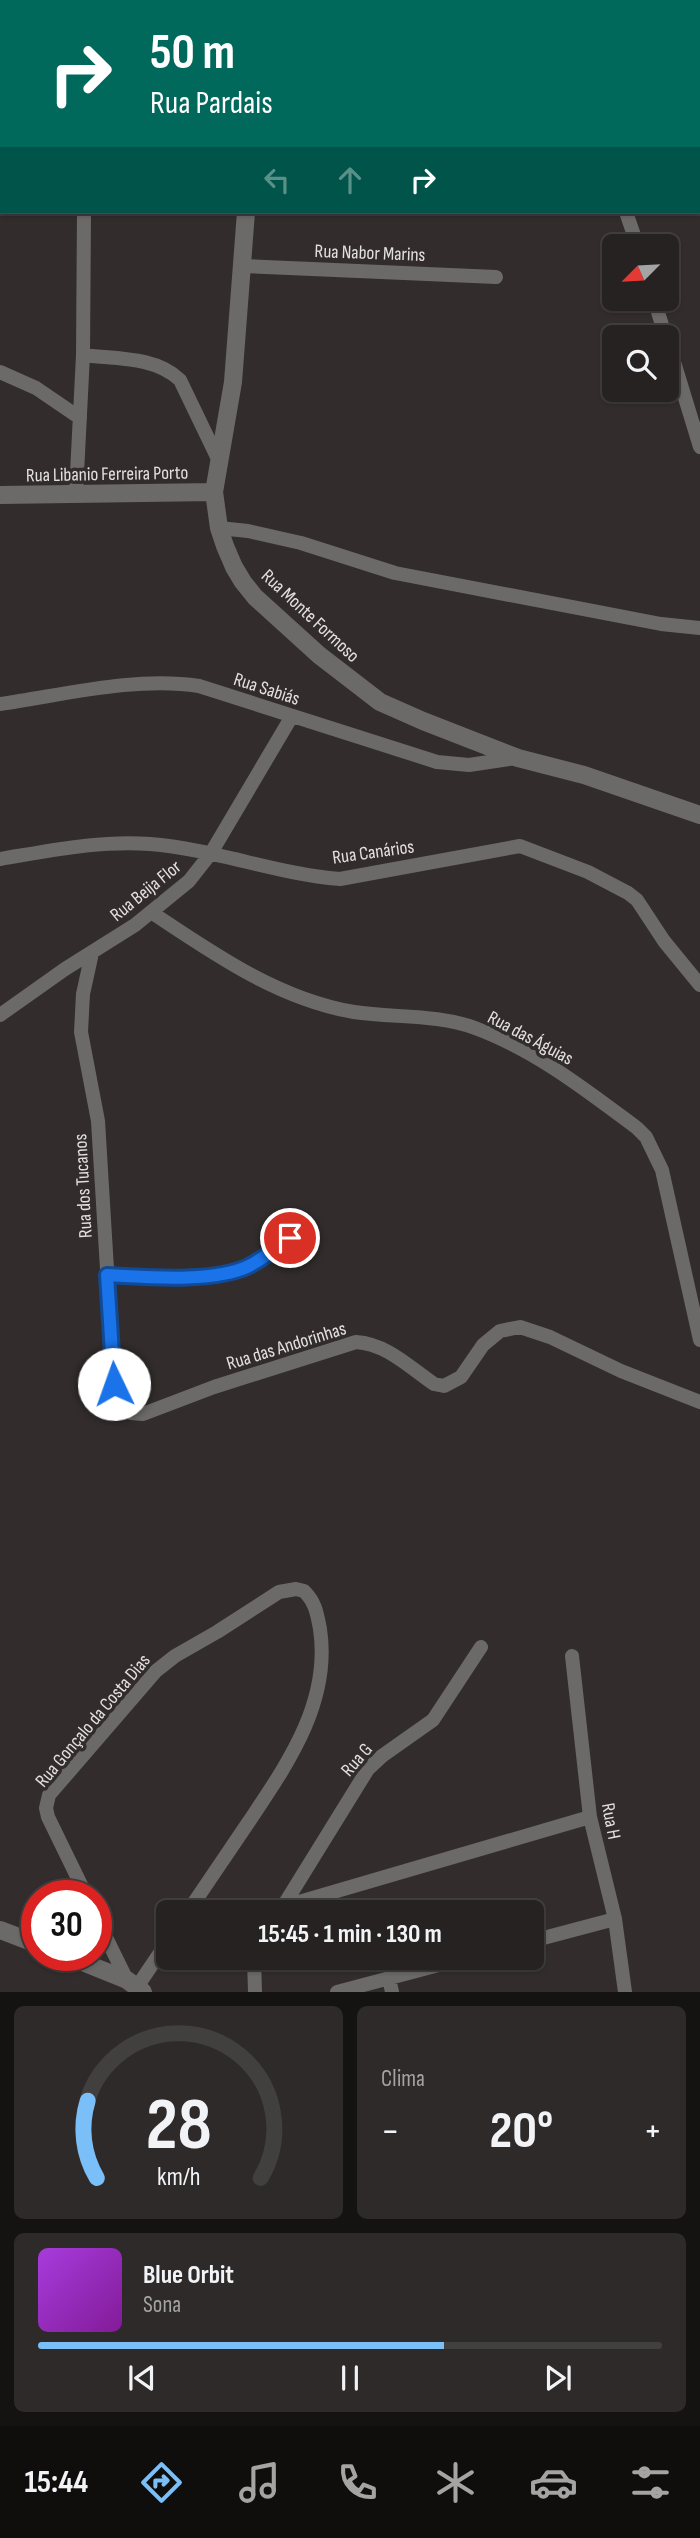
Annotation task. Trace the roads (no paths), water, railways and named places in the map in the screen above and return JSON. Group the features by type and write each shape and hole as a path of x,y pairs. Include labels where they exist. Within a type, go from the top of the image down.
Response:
{"street":[{"path":"76,493 83,355 84,214"},
{"name":"Rua Monte Formoso","path":"246,214 233,382 214,492 219,527 234,567 255,597 318,655 361,688 398,710 518,758 584,775 700,815"},
{"path":"627,214 634,234"},
{"name":"Rua Nabor Marins","path":"242,266 496,277"},
{"path":"83,355 157,364 170,370 180,380 219,461"},
{"path":"0,372 36,388 80,418"},
{"path":"679,380 700,447"},
{"name":"Rua Libanio Ferreira Porto","path":"0,495 214,492"},
{"path":"219,527 301,542 395,573 636,619 700,628"},
{"name":"Rua Sabiás","path":"0,704 147,682 166,682 199,686 437,762 468,765 518,758"},
{"name":"Rua Beija Flor","path":"0,1015 151,912 189,881 211,853 292,716"},
{"name":"Rua Canários","path":"0,859 95,845 148,844 211,853 319,877 340,879 520,846 588,872 628,893 637,900 664,942 700,985"},
{"name":"Rua das Águias","path":"151,912 216,955 285,992 356,1012 454,1022 517,1047 568,1077 637,1128 646,1137 662,1170 700,1340"},
{"name":"Rua dos Tucanos","path":"92,953 82,1001 81,1032 97,1121 114,1384 118,1398 131,1413"},
{"path":"107,1275 170,1278 238,1270 263,1258 298,1231"},
{"name":"Rua das Andorinhas","path":"131,1413 153,1411 214,1387 356,1342 381,1347 434,1384 444,1386 461,1377 483,1345 499,1331 520,1327 550,1337 621,1371 700,1402"},
{"name":"Rua Gonçalo da Costa Dias","path":"79,1880 48,1818 46,1808 49,1795 131,1698 166,1662 279,1592 296,1589 304,1591 316,1608 321,1637 318,1685 306,1725 292,1757 196,1900"},
{"name":"Rua G","path":"286,1900 369,1769 382,1756 433,1720 481,1647"},
{"name":"Rua H","path":"572,1656 590,1817 615,1919 625,1992"},
{"path":"313,1900 590,1817"},
{"path":"544,1938 615,1919"},
{"path":"0,1930 21,1938"},
{"path":"112,1945 136,1986"},
{"path":"136,1986 156,1958"},
{"path":"254,1970 255,1992"},
{"path":"337,1992 391,1985 432,1970"},
{"path":"102,1971 136,1986"}]}
